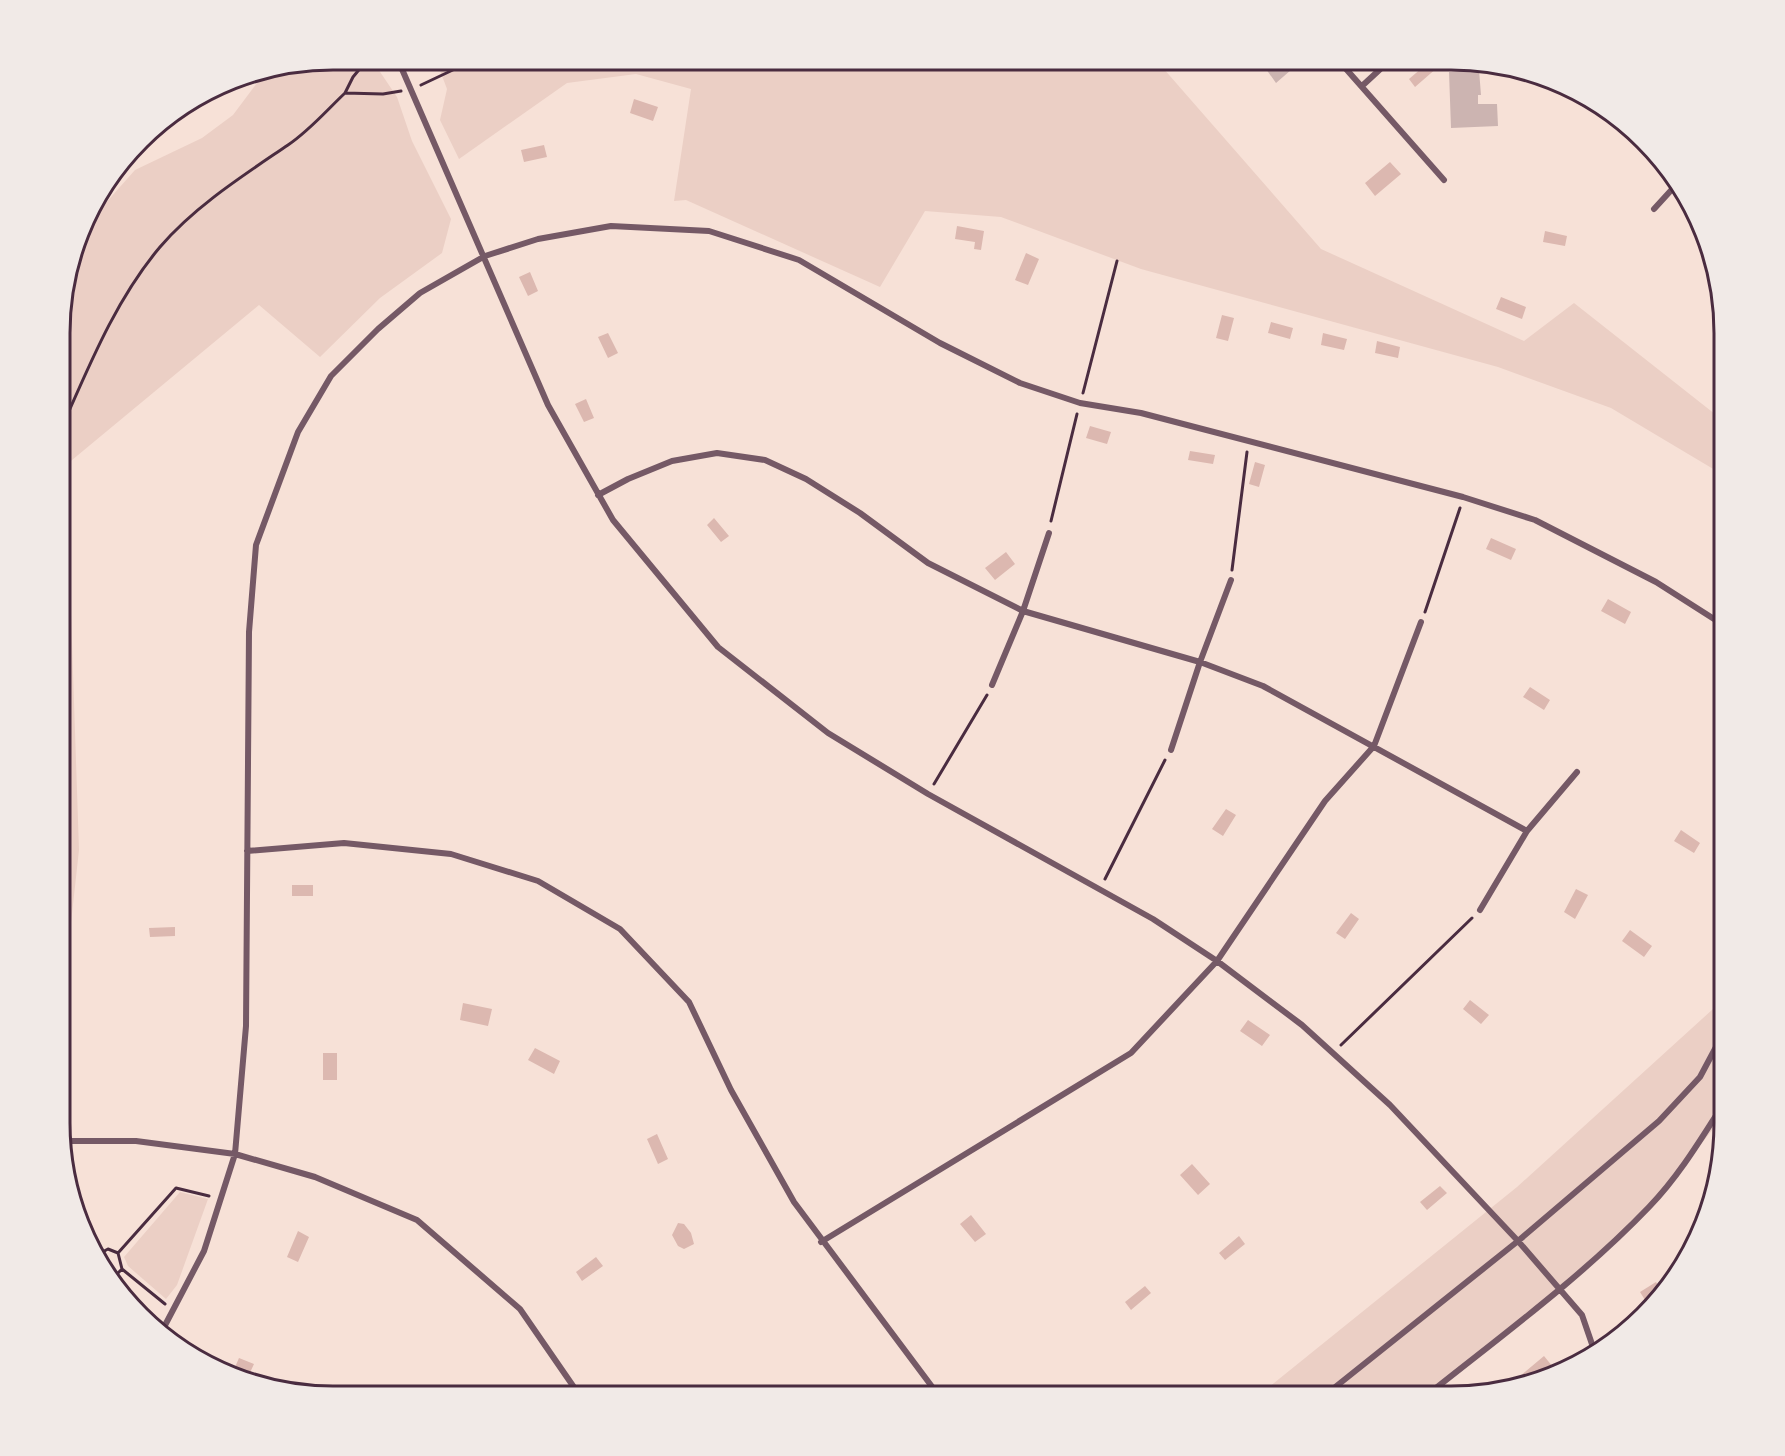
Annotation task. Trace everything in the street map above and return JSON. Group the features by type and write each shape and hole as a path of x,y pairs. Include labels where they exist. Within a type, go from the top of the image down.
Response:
{"street":[{"path":"402,70 548,405 613,520 718,648 828,733 928,794 1100,889 1217,961 1302,1025 1390,1105 1518,1241 1582,1315 1591,1345"},
{"path":"1348,70 1444,180"},
{"path":"1362,86 1379,70"},
{"path":"1654,208 1672,190"},
{"path":"166,1325 204,1251 235,1154 246,1026 249,632 256,545 298,432 331,376 378,329 420,293 485,256 538,239 611,225 709,231 799,260 940,343 1020,383 1080,403 1141,413 1463,497 1535,520 1656,582 1714,619"},
{"path":"598,495 628,479 672,461 717,453 765,460 824,490 928,563 1023,611 1200,662 1263,686 1527,831"},
{"path":"992,685 1023,611 1048,533"},
{"path":"1170,750 1231,580"},
{"path":"821,1242 1131,1053 1217,961 1324,801 1374,746 1421,622"},
{"path":"1480,910 1527,831 1577,772"},
{"path":"247,851 344,843 451,854 538,881 620,929 689,1002 731,1090 794,1202 821,1242 931,1386"},
{"path":"1337,1386 1518,1241 1659,1121 1700,1077 1714,1051"},
{"path":"1439,1386 1559,1290 1649,1207 1686,1162 1714,1119"},
{"path":"71,1141 136,1141 235,1154 315,1177 417,1220 520,1309 573,1386"}],"path":[{"path":"70,410 112,319 161,246 255,166 290,144 345,93 359,70"},
{"path":"345,93 383,94 410,89 452,70"},
{"path":"1231,580 1248,441"},
{"path":"1421,622 1463,497"},
{"path":"928,794 992,685"},
{"path":"1100,889 1170,750"},
{"path":"1332,1053 1480,910"},
{"path":"118,1253 176,1188 220,1199"},
{"path":"104,1251 108,1249 118,1253"},
{"path":"118,1253 122,1269 174,1312"},
{"path":"118,1273 122,1269"}],"shaded area":[{"path":"379,70 397,97 412,141 451,219 442,253 380,298 320,357 259,305 70,462 71,316 79,265 98,217 105,204 135,170 202,138 233,115 258,81 265,79 316,71"},
{"path":"440,70 1165,70 1321,249 1524,341 1574,303 1714,413 1714,469 1611,408 1498,367 1141,269 1001,217 925,211 880,287 686,200 674,201 691,89 636,74 567,83 459,159 440,120 447,89"},
{"path":"1420,70 1435,70 1415,87 1409,79"},
{"path":"634,99 658,107 653,121 630,113"},
{"path":"544,145 547,157 524,162 521,150"},
{"path":"1390,162 1401,174 1375,196 1365,183"},
{"path":"957,226 984,231 981,250 974,249 975,242 955,239"},
{"path":"1545,231 1567,236 1565,246 1543,242"},
{"path":"1026,253 1039,259 1028,285 1015,280"},
{"path":"530,272 538,291 528,296 519,277"},
{"path":"1501,297 1526,307 1522,319 1496,309"},
{"path":"1222,315 1234,318 1228,341 1216,338"},
{"path":"1271,322 1293,328 1290,339 1268,333"},
{"path":"608,333 618,353 608,358 598,337"},
{"path":"1323,333 1347,339 1344,350 1321,345"},
{"path":"1377,341 1400,347 1398,358 1375,353"},
{"path":"586,399 594,418 584,422 575,404"},
{"path":"1090,426 1111,432 1107,444 1086,438"},
{"path":"1190,451 1215,455 1213,464 1188,460"},
{"path":"1255,462 1265,465 1259,487 1249,484"},
{"path":"714,518 729,536 721,542 707,525"},
{"path":"1491,538 1516,549 1511,560 1486,549"},
{"path":"1006,552 1015,564 995,580 985,568"},
{"path":"70,583 79,850 70,932"},
{"path":"1608,599 1631,612 1625,624 1601,611"},
{"path":"1530,687 1550,700 1544,710 1523,697"},
{"path":"1226,809 1236,815 1223,836 1212,829"},
{"path":"1681,830 1700,843 1694,853 1674,841"},
{"path":"292,885 313,885 313,896 292,896"},
{"path":"1576,889 1588,895 1575,919 1564,912"},
{"path":"1351,913 1359,919 1345,939 1336,933"},
{"path":"175,927 175,936 150,937 149,928"},
{"path":"1630,930 1652,946 1644,957 1622,941"},
{"path":"1470,1000 1489,1015 1481,1024 1463,1009"},
{"path":"463,1003 492,1009 488,1026 460,1020"},
{"path":"1714,1008 1714,1128 1662,1194 1567,1286 1442,1386 1270,1386 1517,1187"},
{"path":"1248,1020 1270,1035 1262,1046 1240,1031"},
{"path":"535,1048 560,1061 554,1074 528,1060"},
{"path":"323,1053 337,1053 337,1080 323,1080"},
{"path":"657,1134 668,1159 658,1164 647,1139"},
{"path":"1192,1164 1210,1184 1198,1195 1180,1175"},
{"path":"1440,1186 1447,1193 1427,1210 1420,1202"},
{"path":"180,1192 208,1199 177,1285 166,1299 128,1266 124,1257"},
{"path":"971,1215 986,1234 975,1242 960,1224"},
{"path":"678,1223 684,1224 691,1233 694,1244 684,1249 678,1246 672,1235"},
{"path":"298,1231 309,1237 298,1262 287,1257"},
{"path":"1239,1236 1245,1244 1225,1260 1219,1253"},
{"path":"596,1257 603,1266 582,1281 576,1272"},
{"path":"1656,1282 1658,1285 1645,1300 1640,1292"},
{"path":"1145,1286 1151,1293 1131,1310 1125,1302"},
{"path":"1544,1356 1552,1365 1536,1372 1519,1377"},
{"path":"239,1358 254,1364 250,1372 235,1366"}],"building":[{"path":"1267,70 1291,70 1276,83"},
{"path":"1449,72 1479,72 1481,95 1478,95 1478,104 1497,104 1498,126 1451,128"}]}
